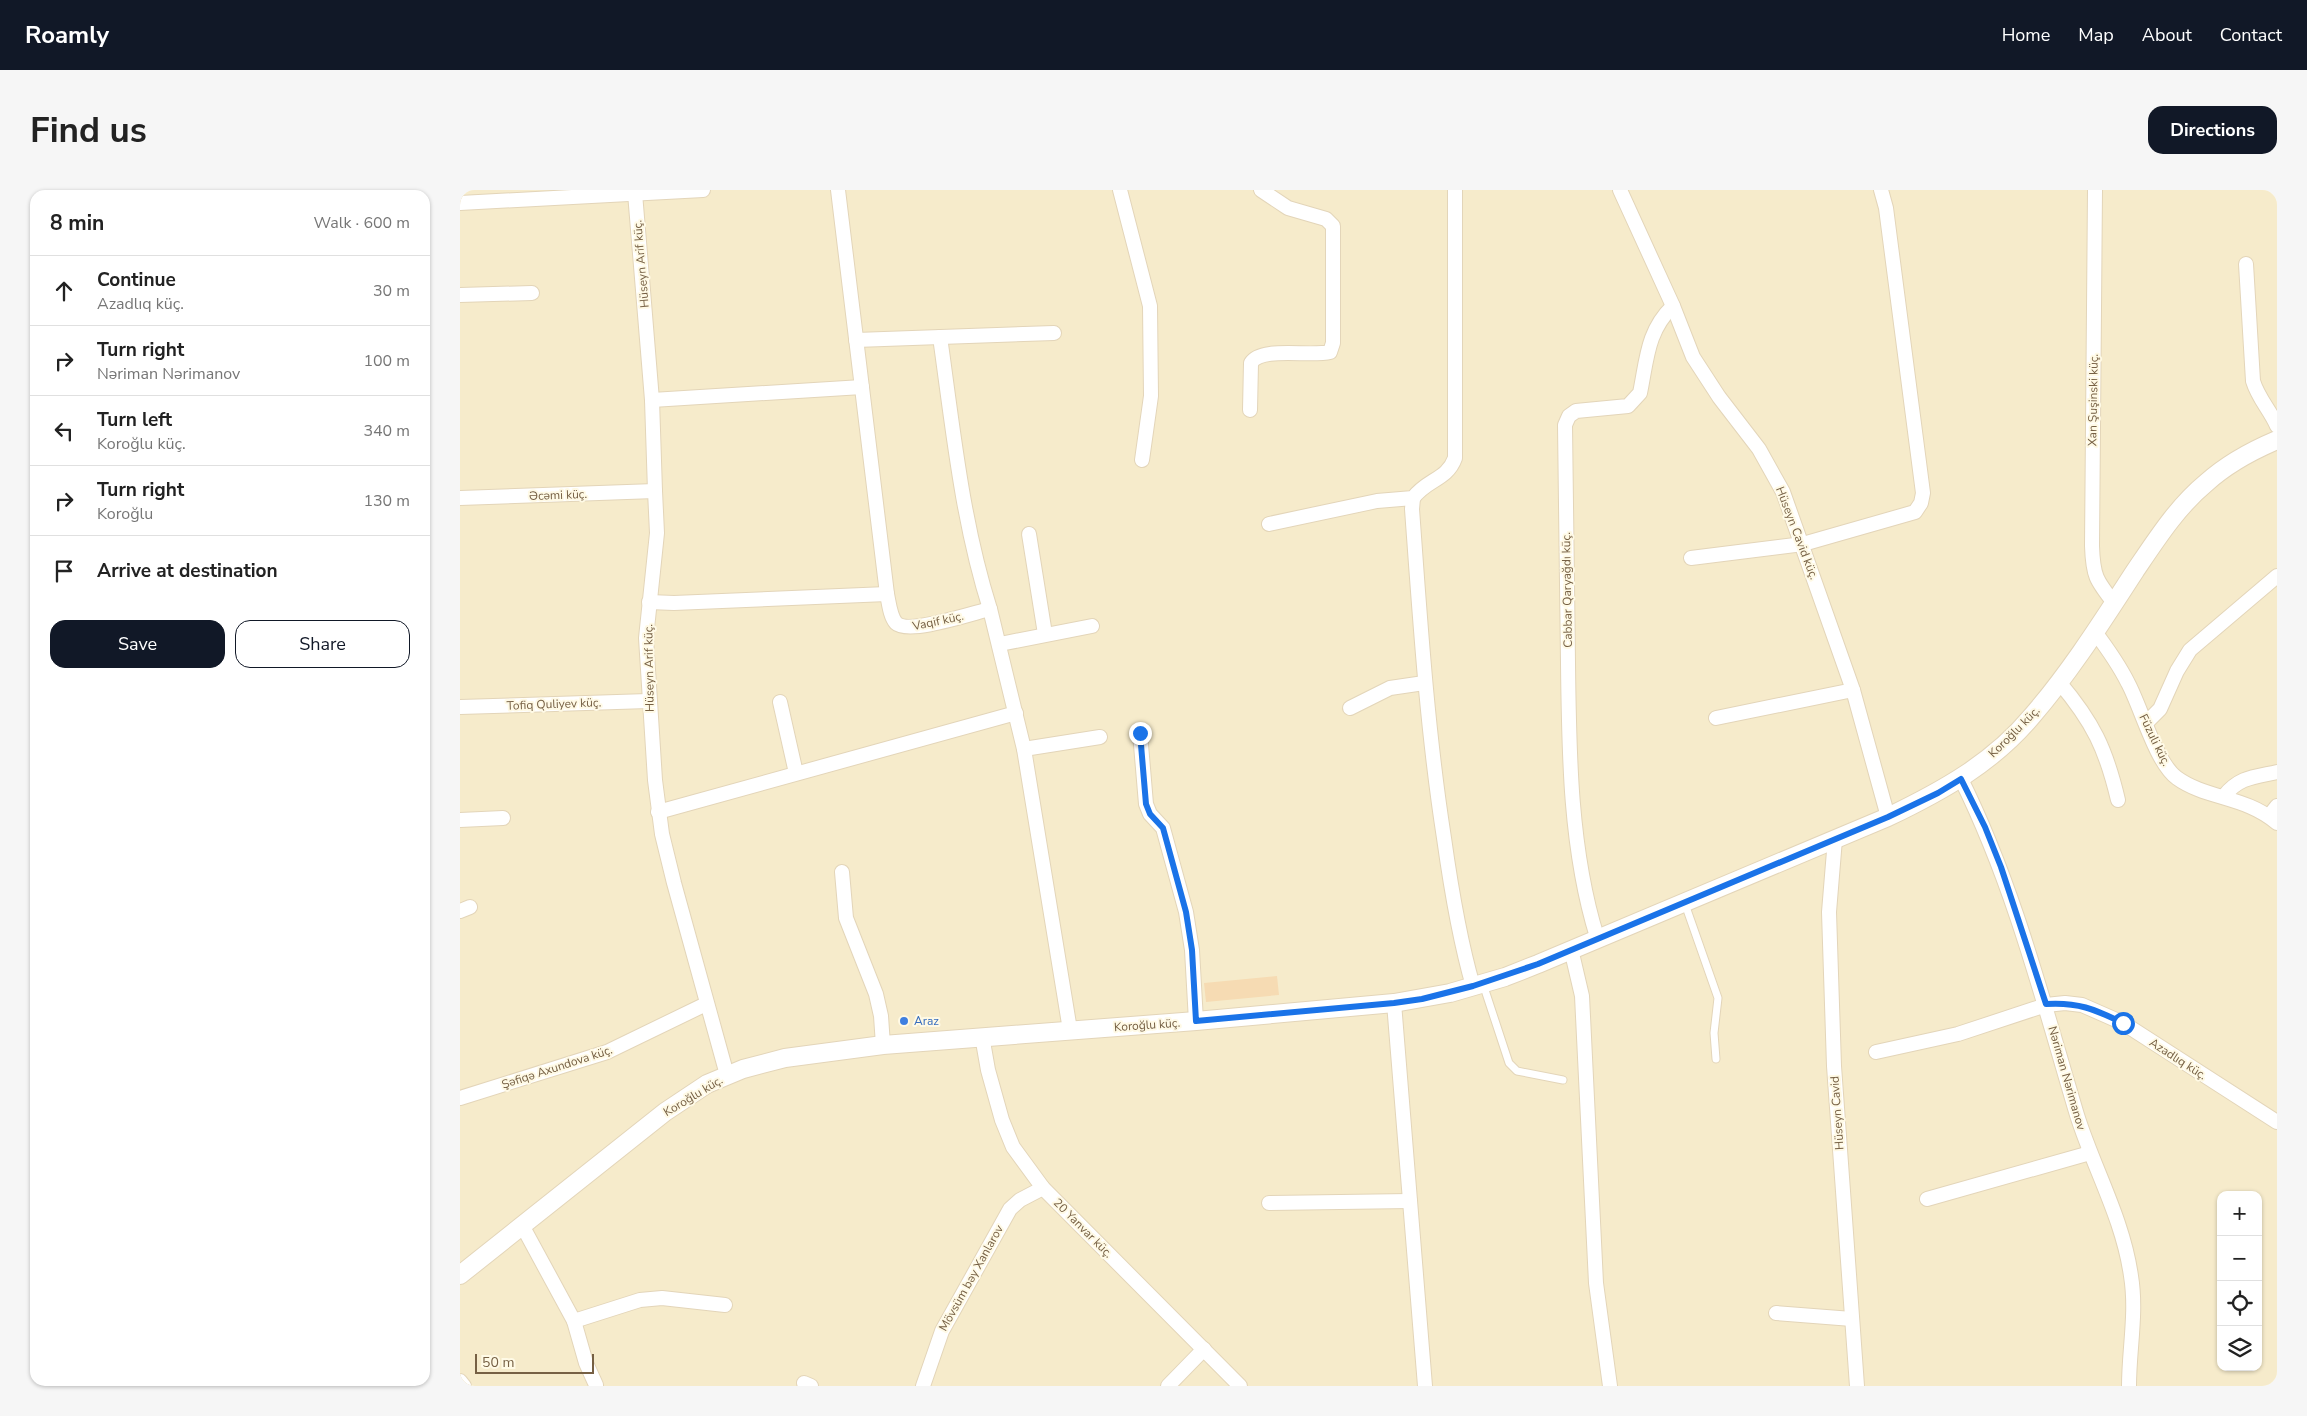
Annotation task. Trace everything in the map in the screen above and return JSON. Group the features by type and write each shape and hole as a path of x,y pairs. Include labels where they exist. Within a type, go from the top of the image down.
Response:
{"street":[{"path":"460,203 703,190"},
{"name":"Vaqif küç.","path":"838,190 887,594 895,622 903,628 916,628 990,609"},
{"path":"1120,190 1150,306 1150,396 1142,460"},
{"path":"1250,410 1251,363 1254,358 1265,354 1321,354 1330,352 1333,343 1333,226 1326,219 1288,208 1261,190"},
{"path":"1455,190 1455,458 1446,474 1420,488 1413,498 1412,509 1424,683 1451,886 1461,944 1478,985"},
{"name":"Hüseyn Cavid küç.","path":"1622,190 1673,306 1693,357 1719,397 1759,449 1783,492 1803,544 1853,690 1888,817"},
{"path":"1690,558 1803,544 1915,512 1921,503 1923,492 1920,463 1886,208 1881,190"},
{"name":"Xan Şuşinski küç.","path":"2095,190 2092,560 2096,580 2114,603"},
{"name":"Hüseyn Arif küç.","path":"635,193 652,400 656,491 657,533 646,638 648,701 658,812 674,883 727,1075"},
{"path":"2246,264 2253,381 2257,395 2271,412 2277,426"},
{"path":"460,295 532,293"},
{"name":"Cabbar Qaryağdı küç.","path":"1596,937 1583,880 1574,810 1569,708 1565,425 1569,416 1576,411 1628,406 1635,400 1640,393 1655,328 1660,319 1673,306"},
{"path":"856,340 1054,333"},
{"path":"940,337 966,517 977,568 1000,644 1024,749 1070,1030"},
{"path":"652,400 862,387"},
{"name":"Koroğlu küç.","path":"460,1275 665,1112 707,1084 727,1075 785,1058 883,1045 1196,1021 1394,1003 1431,997 1505,977 1596,937 1888,817 1938,793 1961,779 1994,754 2032,716 2059,682 2172,519 2195,492 2224,468 2277,440"},
{"name":"Əcəmi küç.","path":"460,498 656,491"},
{"path":"1268,524 1377,501 1413,498"},
{"path":"1029,534 1046,634"},
{"path":"2146,723 2160,709 2177,671 2190,650 2277,576"},
{"path":"649,602 674,603 887,594"},
{"path":"1000,644 1092,626"},
{"name":"Füzuli küç.","path":"2095,632 2128,683 2164,764 2176,777 2193,788 2224,796 2274,815"},
{"path":"2059,682 2081,708 2093,726 2108,760 2118,800"},
{"path":"1350,708 1390,688 1424,683"},
{"path":"1716,718 1853,690"},
{"name":"Tofiq Quliyev küç.","path":"460,707 648,701"},
{"path":"780,702 796,773"},
{"path":"658,812 1016,713"},
{"path":"1140,733 1146,804 1150,814 1163,828 1186,912 1192,950 1196,1021"},
{"path":"1024,749 1100,737"},
{"path":"2224,796 2233,784 2277,772"},
{"name":"Nəriman Nərimanov","path":"1961,779 1985,827 2001,867 2046,1004 2090,1153 2110,1200 2131,1274 2134,1302 2129,1386"},
{"path":"460,820 503,818"},
{"name":"Hüseyn Cavid","path":"1835,839 1829,912 1834,1066 1857,1386"},
{"path":"842,872 846,918 876,994 881,1016 883,1045"},
{"path":"1571,949 1582,996 1596,1283 1610,1386"},
{"path":"1394,1003 1425,1386"},
{"name":"Azadlıq küç.","path":"1876,1052 1958,1034 2046,1004 2066,1003 2082,1005 2123,1023 2277,1122"},
{"name":"Şəfiqə Axundova küç.","path":"460,1098 607,1052 706,1004"},
{"name":"20 Yanvar küç.","path":"982,1036 990,1077 1002,1120 1013,1147 1043,1188 1240,1386"},
{"path":"1927,1199 2090,1153"},
{"name":"Mövsüm bəy Xanlarov","path":"923,1386 930,1359 942,1330 1010,1209 1020,1200 1043,1188"},
{"path":"1269,1203 1410,1201"},
{"path":"522,1227 574,1321 586,1363 596,1384"},
{"path":"574,1321 640,1300 662,1298 725,1305"},
{"path":"1776,1313 1852,1319"},
{"path":"1168,1386 1204,1349"},
{"path":"460,1381 464,1386"}],"lane":[{"path":"1684,901 1718,998 1714,1033 1716,1059"},
{"path":"1478,985 1509,1063 1517,1071 1563,1080"}],"shaded area":[{"path":"460,190 2277,190 2277,1386 460,1386"}],"building":[{"path":"1277,976 1279,995 1206,1002 1204,983"}],"place":[{"name":"Araz","path":"904,1021"}],"route":[{"path":"1140,733 1146,804 1150,814 1163,828 1186,912 1192,950 1196,1021 1394,1003 1450,993 1505,977 1596,937 1888,817 1938,793 1961,779 1985,827 2001,867 2046,1004 2066,1003 2082,1005 2123,1023"}]}
